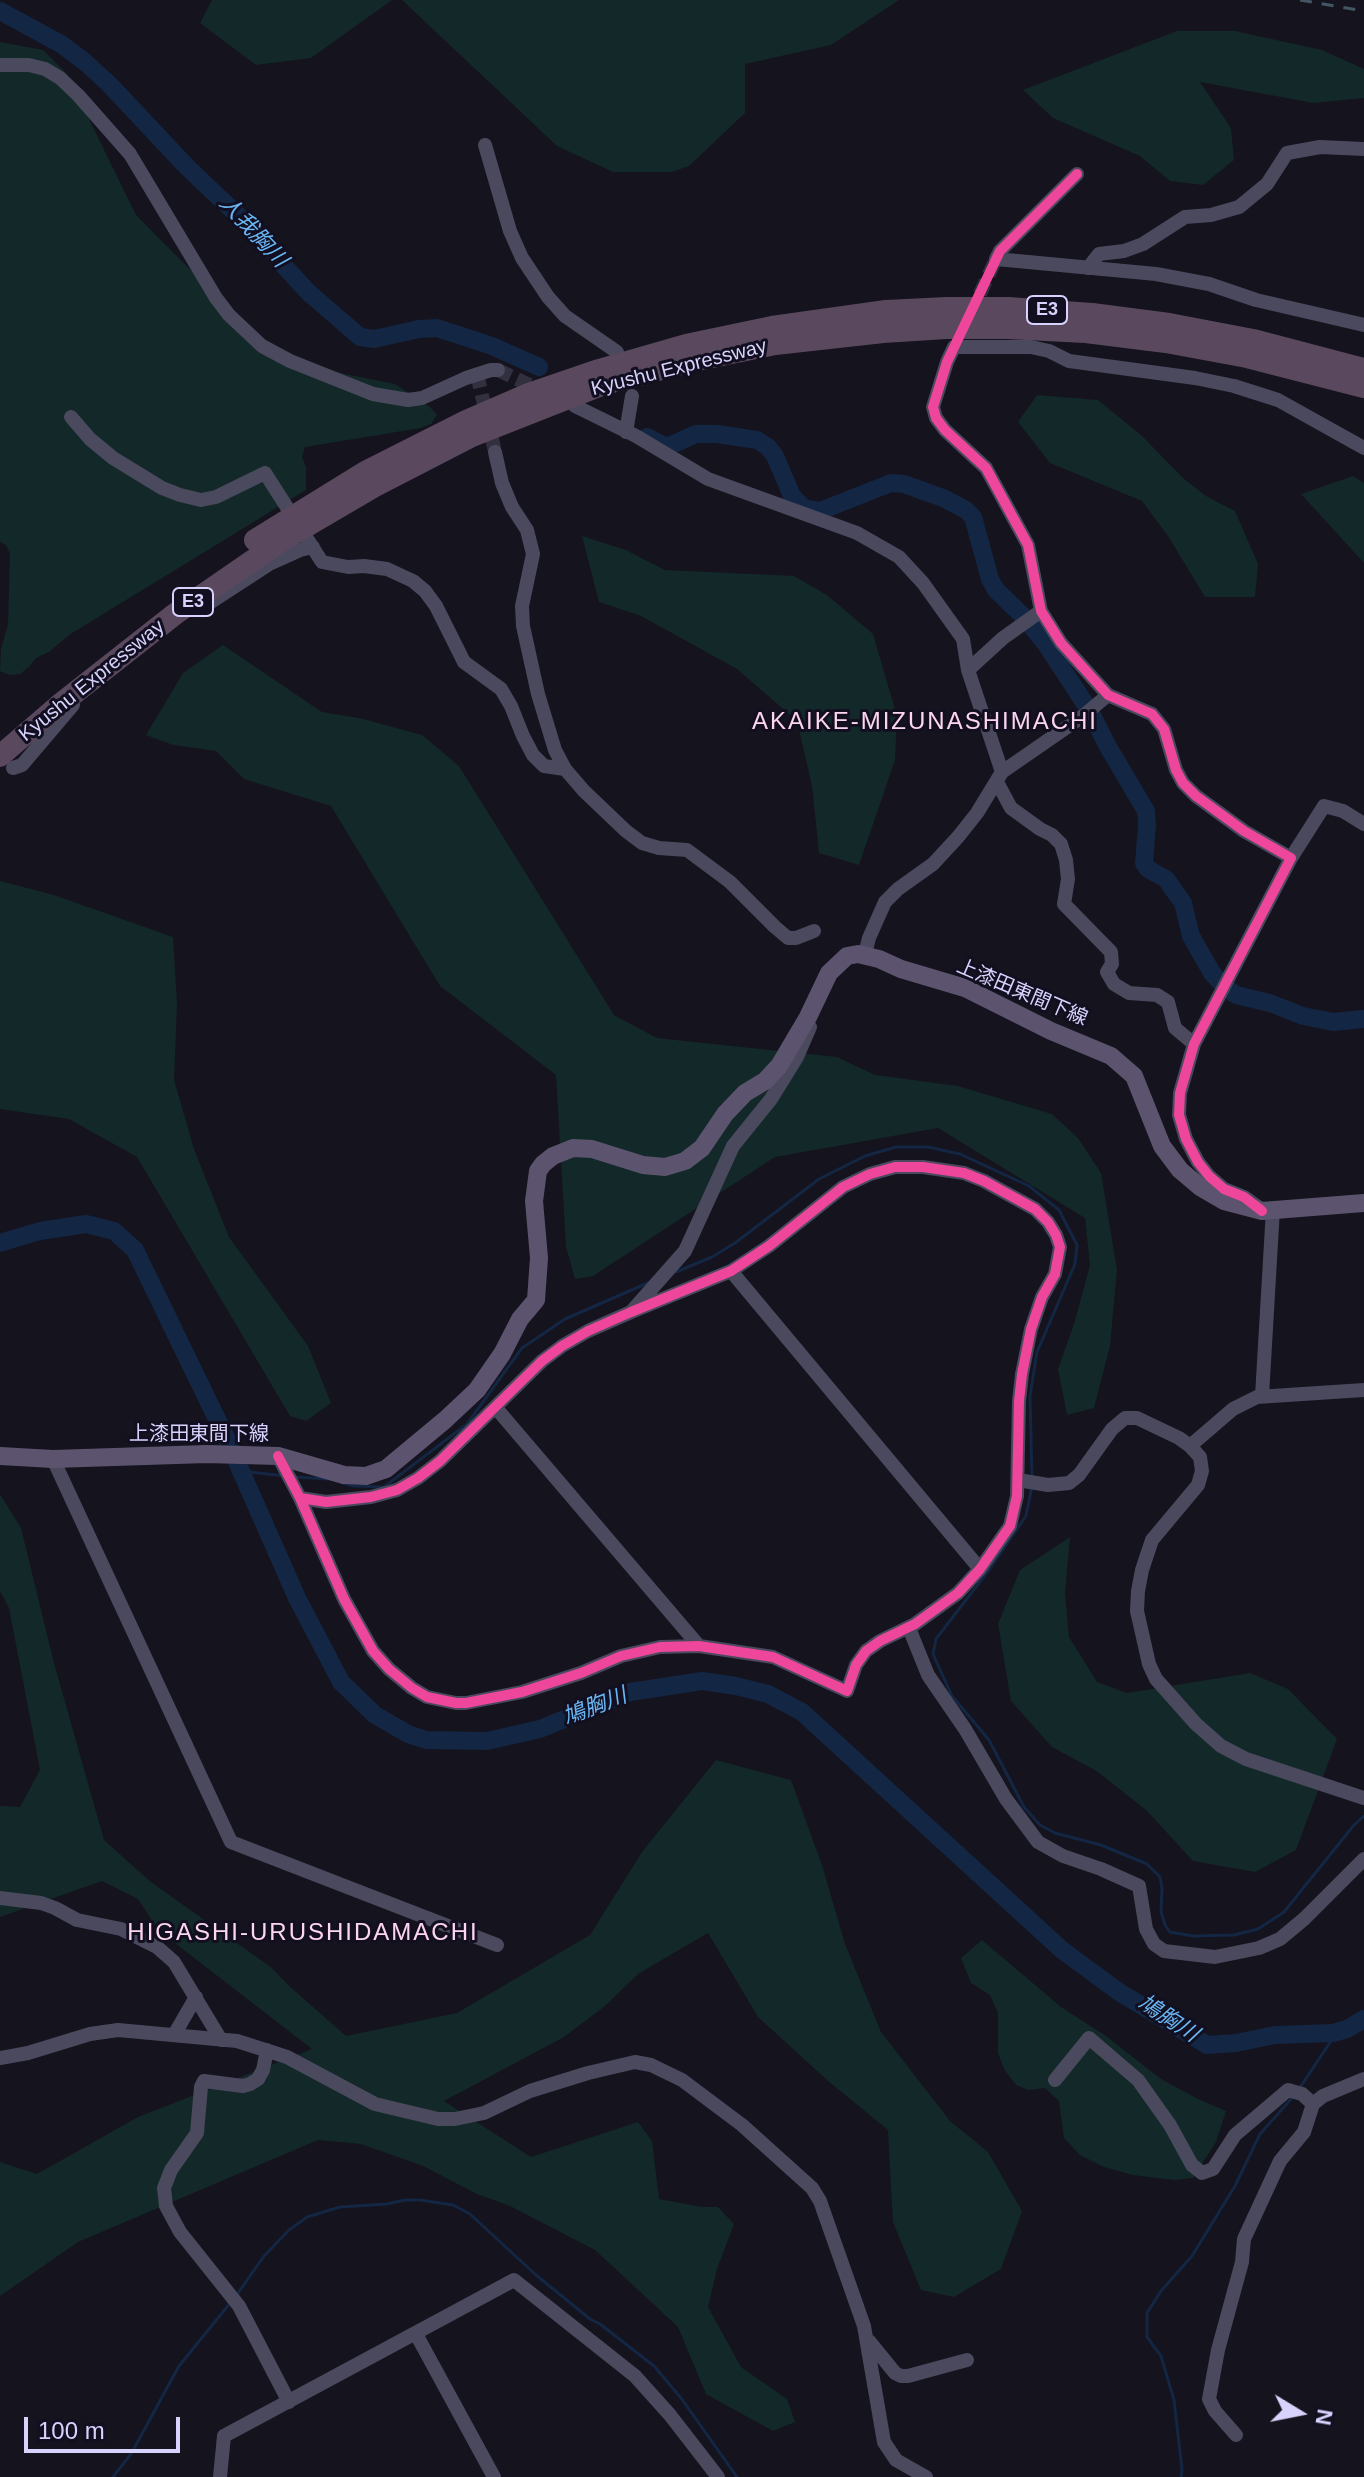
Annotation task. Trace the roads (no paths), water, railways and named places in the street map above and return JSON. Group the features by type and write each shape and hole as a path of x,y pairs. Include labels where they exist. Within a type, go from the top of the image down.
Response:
{"highway":[{"name":"Kyushu Expressway","path":"0,737 166,602 272,528 365,472 399,464 590,389 674,366 772,327 886,311 1008,308 1169,324 1253,340 1364,369"},
{"name":"Kyushu Expressway","path":"727,345 775,344 946,328 1070,331 1166,342 1247,357 1364,387"},
{"name":"Kyushu Expressway","path":"7,762 58,706 187,606 399,464"}],"main road":[{"name":"上漆田東間下線","path":"0,1456 53,1459 207,1454 278,1456 344,1475 366,1476 386,1469 477,1390 502,1354 520,1319 536,1300 539,1258 534,1201 538,1171 543,1164 573,1148 592,1149 643,1165 665,1167 685,1161 702,1148 725,1114 745,1093 765,1081 779,1066 829,973 847,956 865,954 901,969 965,988 1051,1031 1111,1056 1134,1076 1162,1146 1180,1170 1224,1201 1268,1210 1364,1203"}],"street":[{"path":"0,65 29,65 45,69 78,95 130,154 216,298 262,346 290,361 373,394 408,400 422,398 477,374 498,370"},
{"path":"485,145 510,231 522,258 565,316 617,352"},
{"path":"1088,268 1099,254 1124,251 1143,244 1185,217 1211,215 1239,207 1267,184 1287,153 1320,147 1364,149"},
{"path":"1077,174 1000,251 996,259 1156,274 1209,284 1256,300 1364,325"},
{"path":"1291,858 1244,831 1196,796 1176,770 1164,729 1152,714 1108,695 1061,643 1041,611 1028,545 1021,532 986,468 945,430 936,418 933,407 954,347 1031,347 1049,351 1069,361 1234,386 1278,400 1364,448"},
{"path":"626,432 632,396"},
{"path":"575,406 708,479 857,533 899,557 923,583 963,639 968,670 1011,808 1061,844 1068,879 1064,904 1111,952 1112,964 1107,972 1114,984 1129,993 1157,995 1168,1002 1175,1028 1194,1044"},
{"path":"71,417 90,439 113,458 149,481 180,495 201,500 216,497 265,473 322,562 387,569 413,581 425,591 436,606 464,662 501,689 533,755 544,766 565,769"},
{"path":"495,452 502,483 512,507 527,530 533,554 522,606 523,626 542,708 555,750 565,769 584,791 642,843 687,850 730,882 788,938 814,931"},
{"path":"7,762 22,765 33,749 93,686 155,639 271,563 311,545"},
{"path":"968,670 1003,638 1041,611"},
{"path":"865,954 885,902 933,864 958,837 999,777 1108,695"},
{"path":"1262,1396 1268,1210 1224,1189 1209,1176 1186,1139 1179,1115 1180,1093 1194,1044 1291,858 1324,806 1343,811 1364,824"},
{"path":"631,1312 685,1251 733,1146 771,1099 797,1057 810,1028 817,995"},
{"path":"278,1456 344,1599 373,1651 389,1669 427,1697 466,1703 522,1692 621,1656 660,1647 699,1646 773,1657 847,1691 856,1665 866,1651 909,1628 958,1593 980,1569 1013,1519 1018,1480 1022,1374 1031,1329 1042,1297 1055,1274 1060,1247 1056,1235 1035,1209 964,1173 923,1167 895,1167 870,1174 843,1187 769,1246 731,1271 588,1331 562,1346 542,1361 440,1461 397,1490 371,1497 326,1502 300,1498"},
{"path":"731,1271 980,1569"},
{"path":"1190,1446 1233,1409 1262,1396 1364,1390"},
{"path":"496,1408 699,1646"},
{"path":"1018,1480 1048,1485 1069,1483 1079,1475 1112,1429 1125,1418 1137,1418 1190,1446 1200,1457 1202,1471 1198,1485 1152,1540 1142,1570 1137,1611 1152,1671 1196,1724 1221,1746 1246,1759 1364,1798"},
{"path":"53,1459 231,1842 497,1945"},
{"path":"909,1628 928,1675 965,1729 1006,1799 1038,1842 1063,1856 1139,1886 1146,1929 1154,1944 1164,1951 1215,1957 1238,1954 1280,1939 1364,1859"},
{"path":"0,1898 41,1903 77,1920 121,1929 157,1947 174,1962 221,2040"},
{"path":"174,2035 196,1997"},
{"path":"0,2058 102,2032 137,2031 252,2044 287,2057 375,2104 438,2119 484,2113 551,2084 635,2062 651,2065 682,2080 742,2125 812,2188 820,2201 864,2326 884,2442 896,2460 926,2477"},
{"path":"1055,2080 1089,2038 1138,2080 1170,2125 1192,2165 1202,2173 1213,2169 1235,2135 1288,2090 1302,2094 1313,2104"},
{"path":"267,2050 263,2070 258,2079 250,2084 243,2086 204,2081 197,2133 171,2170 164,2188 166,2206 180,2232 239,2306 289,2402"},
{"path":"1236,2435 1215,2411 1209,2399 1218,2350 1242,2262 1244,2239 1280,2161 1304,2132 1313,2104 1323,2096 1364,2079"},
{"path":"220,2477 224,2436 514,2280 635,2376 718,2477"},
{"path":"416,2334 494,2477"},
{"path":"866,2338 901,2376 967,2360"}],"waterway":[{"name":"人我胸川","path":"0,11 61,44 85,62 187,167 265,241 308,292 360,337 374,339 437,328 492,346 539,367"},
{"name":"人我胸川","path":"647,437 667,447 696,434 757,440 775,456 792,496 804,508 820,511 891,483 904,484 943,498 966,510 973,517 990,579 996,590 1046,644 1091,713 1146,811 1144,863 1148,869 1166,879 1183,903 1191,936 1212,973 1236,995 1270,1003 1303,1016 1333,1022 1364,1019"},
{"path":"676,1272 712,1257 735,1243 819,1179 865,1156 896,1147 928,1147 960,1154 1029,1186 1059,1210 1077,1245 1075,1264 1037,1352 1030,1396 1032,1479"},
{"name":"鳩胸川","path":"0,1243 40,1231 86,1224 114,1231 135,1250 230,1446 297,1598 341,1682 375,1715 408,1734 426,1740 487,1741 540,1729 630,1692 702,1681 768,1694 802,1712 1062,1950 1119,1992 1207,2045 1275,2035 1333,2033 1364,2019"},
{"path":"343,1483 384,1487 467,1424 522,1348 565,1319 650,1282"},
{"path":"241,1471 285,1476"},
{"path":"296,1477 328,1479"},
{"path":"1032,1486 1026,1516 936,1639 933,1654 952,1696 989,1740 1024,1807 1040,1825 1147,1864 1160,1877 1161,1912 1170,1932 1193,1936 1234,1935 1258,1929 1284,1912 1364,1816"},
{"path":"1299,2089 1337,2032"},
{"path":"1181,2477 1174,2400 1161,2356 1147,2337 1147,2313 1161,2291 1192,2256 1235,2186 1260,2134 1292,2098"},
{"path":"236,2296 264,2256 289,2230 307,2217 340,2207 405,2200 453,2205 470,2214 536,2275 654,2366 681,2398 737,2477"},
{"path":"113,2477 131,2454 179,2366 231,2302"}],"tunnel":[{"path":"971,313 996,259"},
{"path":"498,370 542,391"},
{"path":"477,374 495,452"}],"railway":[{"path":"1300,0 1364,11"}],"district":[{"name":"AKAIKE-MIZUNASHIMACHI","path":"925,722"},
{"name":"HIGASHI-URUSHIDAMACHI","path":"303,1933"}]}
